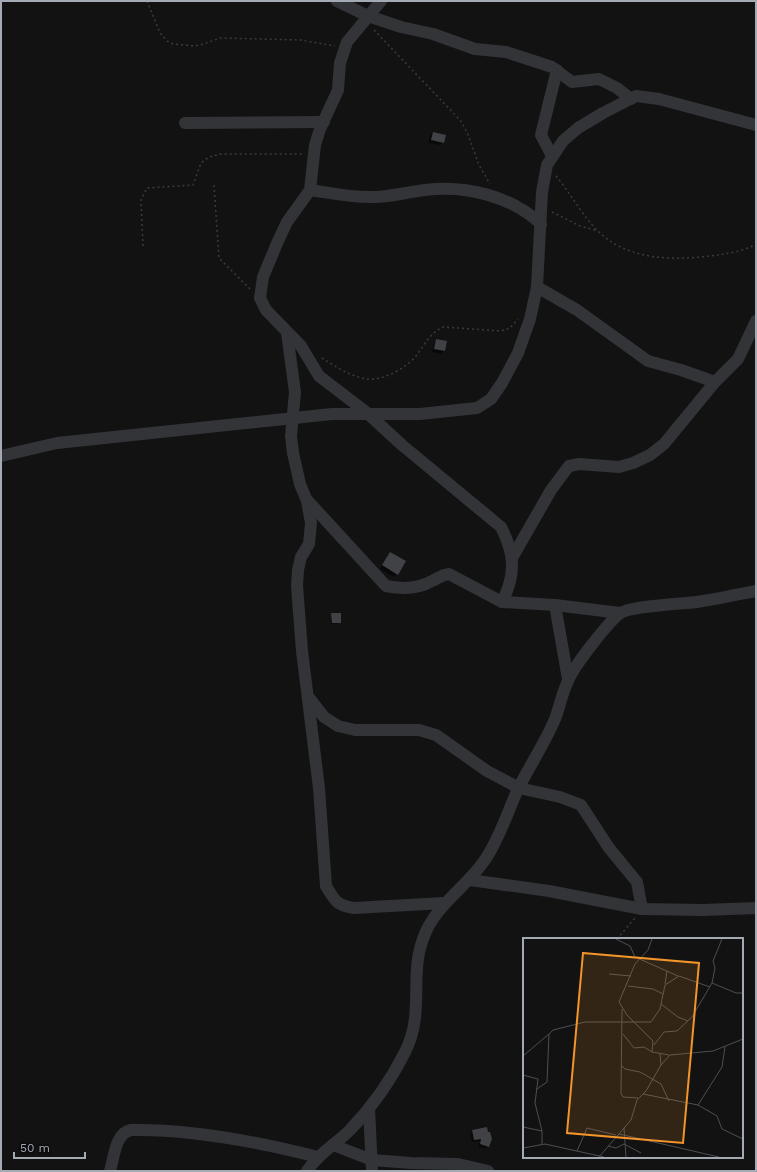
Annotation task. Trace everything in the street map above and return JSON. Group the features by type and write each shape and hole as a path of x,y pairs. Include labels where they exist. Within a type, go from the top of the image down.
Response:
{"street":[{"path":"337,1 366,18 433,34 475,49 506,52 557,70 572,82 599,79 617,88 630,99"},
{"path":"380,1 347,42 340,64 338,90 324,122 314,154 310,190 287,222 278,241 263,277 260,298 266,310 301,346 319,376 366,412 402,445 502,527 510,543 512,558 511,577 508,590 502,602"},
{"path":"550,161 541,135 557,70"},
{"path":"1,456 57,443 292,418 366,412 420,414 477,408 491,399 518,353 530,320 537,287 541,207 550,161 563,142 578,128 630,99 644,96 756,125"},
{"path":"185,123 324,122"},
{"path":"310,190 372,197 390,196 425,190 454,190 497,196 530,213 541,224"},
{"path":"537,287 577,310 648,361 681,370 715,382"},
{"path":"512,558 551,490 569,466 579,464 619,466 634,463 650,455 673,436 715,382 738,359 756,321"},
{"path":"287,333 295,392 291,436 296,468 300,484 307,501 312,534 309,544 299,564 297,586 302,651 319,788 326,886 340,906 354,908 444,903"},
{"path":"307,501 386,586 398,589 413,587 430,582 441,575 449,574 502,602 555,605 620,613 651,607 698,602 756,591"},
{"path":"555,605 568,679"},
{"path":"307,1171 318,1157 350,1129 369,1108 387,1084 406,1051 415,1027 417,1008 417,965 422,940 431,918 444,903 470,880 488,855 519,788 555,719 568,679 601,634 620,613"},
{"path":"309,698 324,717 338,726 355,730 419,730 436,736 487,771 519,788 560,797 581,805 609,848 637,882 642,909"},
{"path":"470,880 549,891 642,909 703,910 756,908"},
{"path":"369,1108 372,1165"},
{"path":"110,1171 119,1138 125,1131 131,1130 241,1140 318,1157"},
{"path":"333,1145 372,1165 412,1163 458,1164 488,1171"}],"path":[{"path":"147,1 160,33 167,41 173,44 195,46 220,38 275,38 300,40 345,48"},
{"path":"366,18 460,120 467,132 479,165 497,196"},
{"path":"143,246 141,200 147,188 193,185 201,163 209,157 221,154 314,154"},
{"path":"550,161 599,232 612,242 629,250 648,256 673,259 725,254 756,244"},
{"path":"214,185 218,258 226,268 260,298"},
{"path":"541,207 580,226 599,232"},
{"path":"321,357 350,373 366,379 375,379 396,372 414,358 436,330 451,326 501,331 510,328 520,315"},
{"path":"618,938 642,909"}],"building":[{"path":"433,132 446,135 444,143 431,140"},
{"path":"436,339 447,341 445,351 434,349"},
{"path":"390,552 406,561 398,575 382,565"},
{"path":"331,613 341,613 341,623 332,623"},
{"path":"487,1127 492,1139 489,1147 480,1144 481,1139 474,1140 472,1130"}]}
